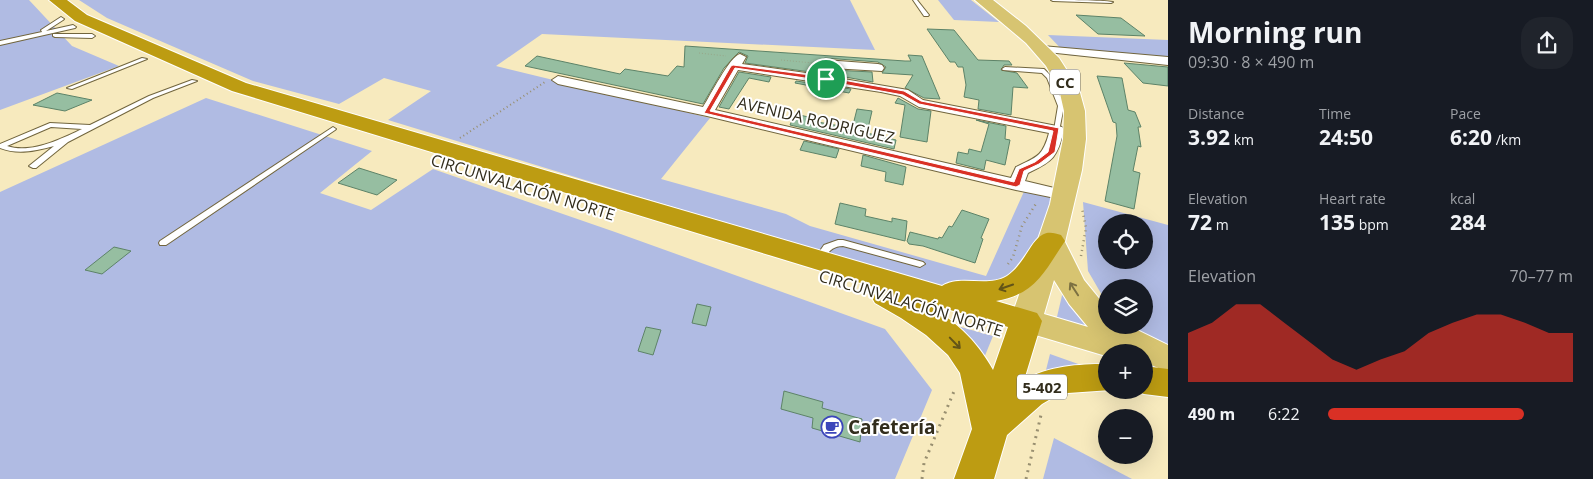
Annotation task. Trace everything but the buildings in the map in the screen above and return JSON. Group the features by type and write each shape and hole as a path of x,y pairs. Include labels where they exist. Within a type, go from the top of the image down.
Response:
{"highway":[{"name":"CIRCUNVALACIÓN NORTE","path":"42,0 75,21 144,59 222,94 333,129 903,282 1024,328"},
{"name":"CIRCUNVALACIÓN NORTE","path":"75,21 239,87 818,261 903,282"},
{"path":"990,428 977,372 956,343 912,309 903,282 952,292 990,292 1008,287 1022,280 1051,242"},
{"name":"CC","path":"974,479 1024,328"},
{"name":"5-402","path":"990,428 1030,392 1057,380 1098,378"},
{"path":"1153,382 1168,384"}],"main road":[{"name":"CC","path":"983,0 1042,49 1063,79 1075,108 1076,131 1055,193 1051,242 1024,328"},
{"path":"1051,242 1067,278 1084,304 1098,317"},
{"path":"1024,328 1098,344"},
{"path":"1024,328 1098,357"},
{"path":"1119,334 1168,361"},
{"path":"1153,357 1168,361"},
{"path":"1153,374 1168,378"}],"street":[{"path":"1042,49 1168,61"},
{"path":"707,112 736,62 904,93 919,103 1057,130 1051,152 1037,163 1021,170 1016,185"},
{"path":"826,79 825,64 878,68"},
{"name":"AVENIDA RODRIGUEZ","path":"558,80 707,112 1055,193"}],"lane":[{"path":"914,0 926,15"},
{"path":"1053,0 1111,2"},
{"path":"32,36 66,34 75,21"},
{"path":"32,36 75,21"},
{"path":"0,43 32,36 75,21"},
{"path":"70,88 144,59"},
{"path":"1005,68 1044,70 1050,78 1061,106 1057,130"},
{"path":"92,127 50,125 10,140 1,146 9,150 33,149 65,140 92,127 151,97 194,81"},
{"path":"163,243 333,129"},
{"path":"33,166 65,140"}],"path":[{"path":"446,148 531,90 546,81 558,80"},
{"path":"1004,268 1012,257 1022,226 1055,193"},
{"path":"922,479 924,463 955,392 955,384"},
{"path":"1026,479 1041,414"}],"shaded area":[{"path":"0,0 29,0 72,46 119,66 0,110"},
{"path":"79,0 850,0 875,50 542,34 496,66 710,118 661,179 786,214 810,226 986,276 1026,187 1065,195 1022,279 952,292 388,120 431,91 384,78 339,104 253,81 107,18"},
{"path":"938,0 971,0 999,22 954,20"},
{"path":"1048,35 1168,40 1168,64 1067,55"},
{"path":"206,98 372,151 320,193 371,210 433,169 885,329 932,390 895,479 0,479 0,192"},
{"path":"1083,202 1127,214 1098,214 1098,269 1153,269 1153,221 1168,225 1168,351 1153,345 1138,334 1153,334 1153,279 1098,279 1098,288 1088,271"},
{"path":"1064,287 1098,329 1098,333 1056,321"},
{"path":"950,324 993,336 984,358"},
{"path":"1050,354 1081,365 1045,374"},
{"path":"1054,438 1098,461 1098,464 1103,464 1132,479 1043,479"}],"place":[{"name":"Cafetería","path":"832,427"}],"route":[{"path":"733,66 826,79 904,93 919,103 1057,130 1051,152 1037,163 1021,170 1016,185 707,112 733,66"}]}
